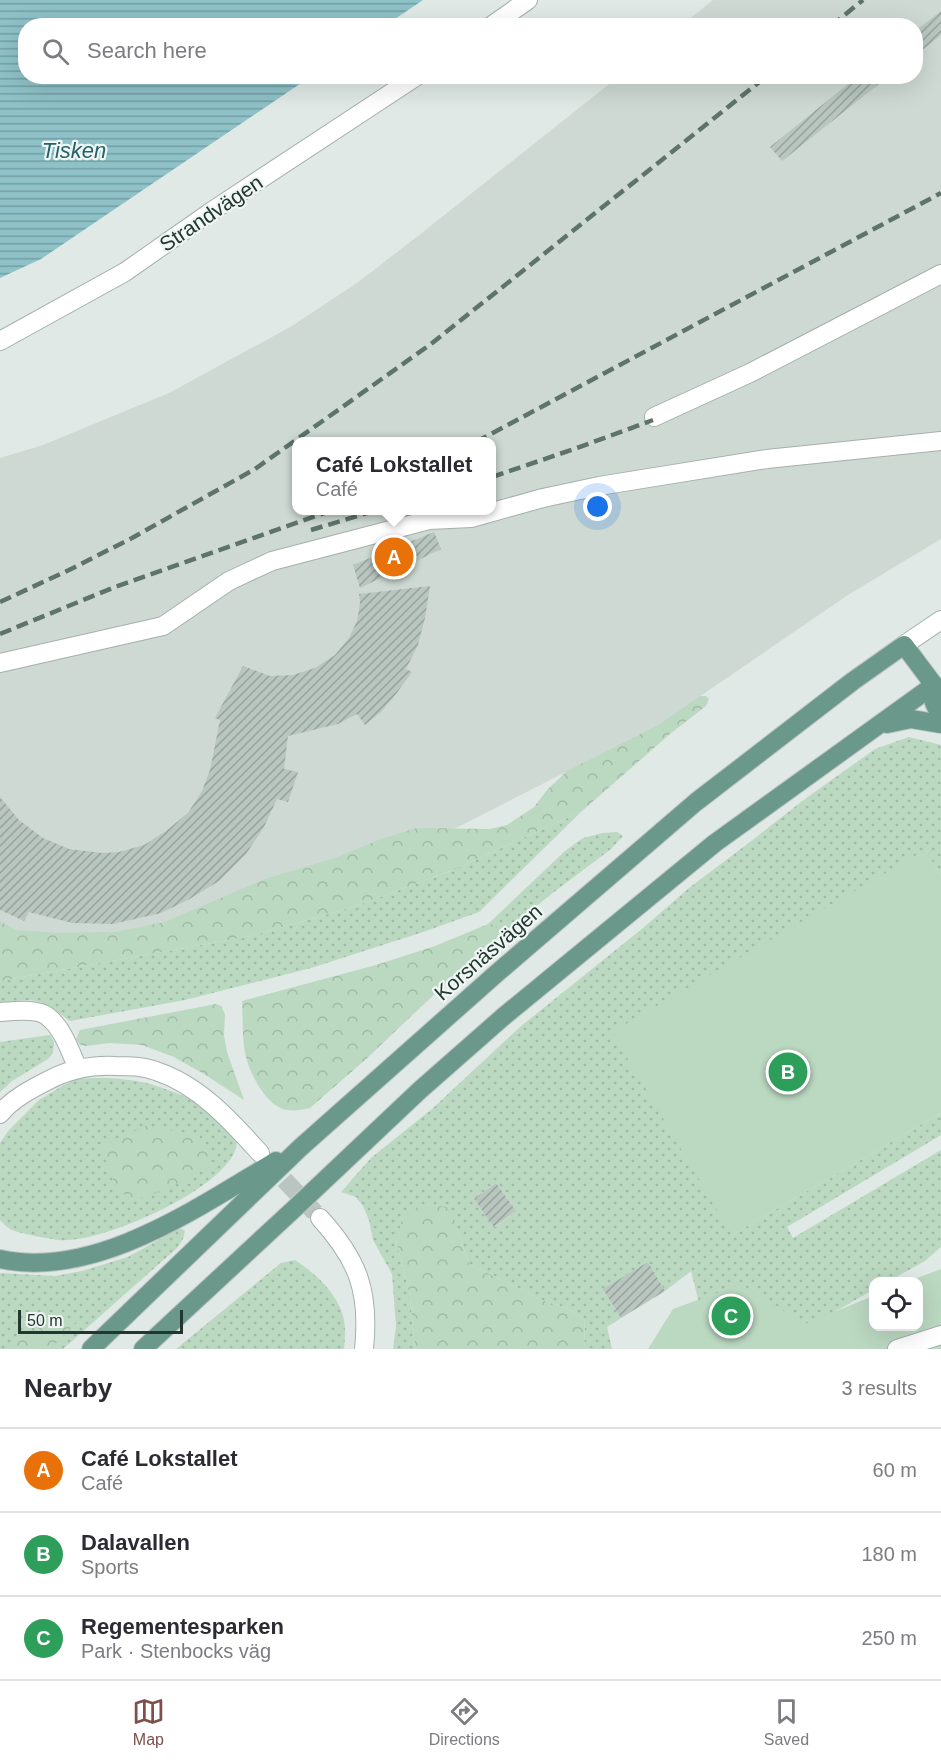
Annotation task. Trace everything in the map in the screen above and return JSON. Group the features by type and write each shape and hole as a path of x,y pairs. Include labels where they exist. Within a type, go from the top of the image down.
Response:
{"main road":[{"path":"904,645 939,684"},
{"name":"Korsnäsvägen","path":"91,1349 301,1147 497,973 696,802 853,681 904,645"},
{"path":"939,684 933,703 941,717"},
{"path":"143,1349 420,1090 503,1017 716,843 939,684"},
{"path":"876,727 910,719 941,724"},
{"path":"0,1258 13,1262 41,1263 87,1257 135,1240 180,1217 301,1147"}],"street":[{"path":"502,18 528,0"},
{"name":"Strandvägen","path":"0,341 125,272 212,211 405,84"},
{"path":"654,417 750,373 941,274"},
{"path":"496,511 599,486 767,459 941,441"},
{"path":"0,663 163,626 229,581 272,561 429,520 471,518 482,515"},
{"name":"Korsnäsvägen","path":"904,645 941,620"},
{"path":"0,1012 19,1010 46,1014 62,1034 78,1069"},
{"path":"0,1114 12,1102 36,1086 64,1072 95,1065 136,1067 155,1070 195,1090 229,1119 260,1153"},
{"path":"320,1218 336,1236 354,1265 360,1280 366,1318 364,1349"},
{"path":"897,1349 941,1335"}],"shaded area":[{"path":"713,0 941,0 941,539 848,595 658,725 460,826 316,893 169,941 0,943 0,458 43,445 169,393 292,326 357,283 609,84 923,84 923,18 691,18"}],"green space":[{"path":"700,696 706,696 709,699 706,706 670,734 582,811 453,870 353,907 251,936 0,981 0,921 15,930 57,933 116,932 165,922 265,879 335,858 381,839 417,828 490,829 507,825 534,807 547,790 567,771 658,725"},
{"path":"909,737 941,745 941,876 925,850 732,1235 941,1113 941,1135 787,1227 793,1238 941,1150 941,1247 925,1261 896,1277 869,1277 869,1292 801,1331 701,1311 691,1271 665,1291 648,1262 604,1289 621,1318 607,1327 612,1349 584,1349 585,1320 569,1309 542,1300 469,1264 457,1229 396,1240 410,1296 415,1349 393,1349 396,1326 392,1274 373,1240 369,1220 363,1206 356,1197 341,1192 371,1158 432,1109 520,1027 689,888 805,799 875,749","holes":["496,1183 516,1211 495,1227 474,1199"]},
{"path":"582,811 479,912 423,932 311,968 185,1000 70,1021 44,1004 31,1000 0,1003 0,981 251,936 353,907 453,870"},
{"path":"617,832 623,836 611,849 494,940 488,924 565,851 583,838"},
{"path":"925,850 941,876 941,1113 732,1235 612,1032"},
{"path":"488,924 495,925 498,930 495,939 310,1108 287,1110 280,1108 260,1089 246,1057 242,1001 376,965 435,946"},
{"path":"216,1004 221,1006 225,1014 224,1035 227,1052 244,1100 174,1057 142,1045 110,1043 85,1046 79,1044 76,1039 80,1030"},
{"path":"50,1035 54,1042 53,1053 48,1059 12,1081 0,1092 0,1042"},
{"path":"96,1078 146,1083 203,1105 229,1125 236,1136 236,1148 227,1164 209,1181 186,1197 130,1224 78,1239 59,1240 10,1229 0,1220 0,1143 9,1130 39,1100 77,1079"},
{"path":"145,1126 187,1133 214,1154 208,1168 167,1189 132,1201 117,1188 100,1147"},
{"path":"423,1204 447,1207 469,1264 542,1300 569,1309 585,1320 584,1349 415,1349 410,1296 396,1240 402,1220"},
{"path":"180,1228 185,1231 177,1248 63,1349 0,1349 0,1273 55,1276 82,1271 128,1257"},
{"path":"295,1260 317,1277 340,1307 344,1320 344,1349 176,1349 281,1263"},
{"path":"941,1269 941,1349 648,1349 673,1309 741,1284 805,1324 869,1298 869,1331 923,1331 923,1277 920,1277"},
{"path":"78,1320 51,1349 5,1349 21,1336 39,1328"}],"water":[{"name":"Tisken","path":"0,0 423,0 396,18 18,18 18,84 300,84 41,259 0,278"}],"building":[{"path":"941,11 941,35 923,50 923,25"},
{"path":"848,84 879,84 782,161 770,147"},
{"path":"434,532 441,549 360,588 353,565"},
{"path":"430,586 418,645 406,669 412,672 381,712 365,725 357,714 338,724 288,736 284,769 298,772 288,802 277,799 264,827 246,854 219,881 161,913 113,924 72,923 29,912 24,921 0,910 0,797 19,820 43,838 69,849 102,853 119,852 144,845 188,813 202,791 210,770 220,720 215,718 243,666 270,676 293,675 315,668 335,655 349,638 357,621 359,594"},
{"path":"496,1183 516,1211 494,1227 474,1199"},
{"path":"648,1262 665,1291 621,1318 603,1289"}],"tunnel":[{"path":"266,1160 320,1218"}],"railway":[{"path":"841,18 863,0"},
{"path":"300,437 431,344 757,84"},
{"path":"485,437 941,193"},
{"path":"496,476 653,420"},
{"path":"0,602 132,538 255,469 292,443"},
{"path":"0,634 115,587 319,515"},
{"path":"311,530 360,515"}],"place":[{"name":"Café Lokstallet","path":"394,557"},
{"name":"Dalavallen","path":"788,1072"},
{"name":"Regementesparken","path":"731,1316"}]}
